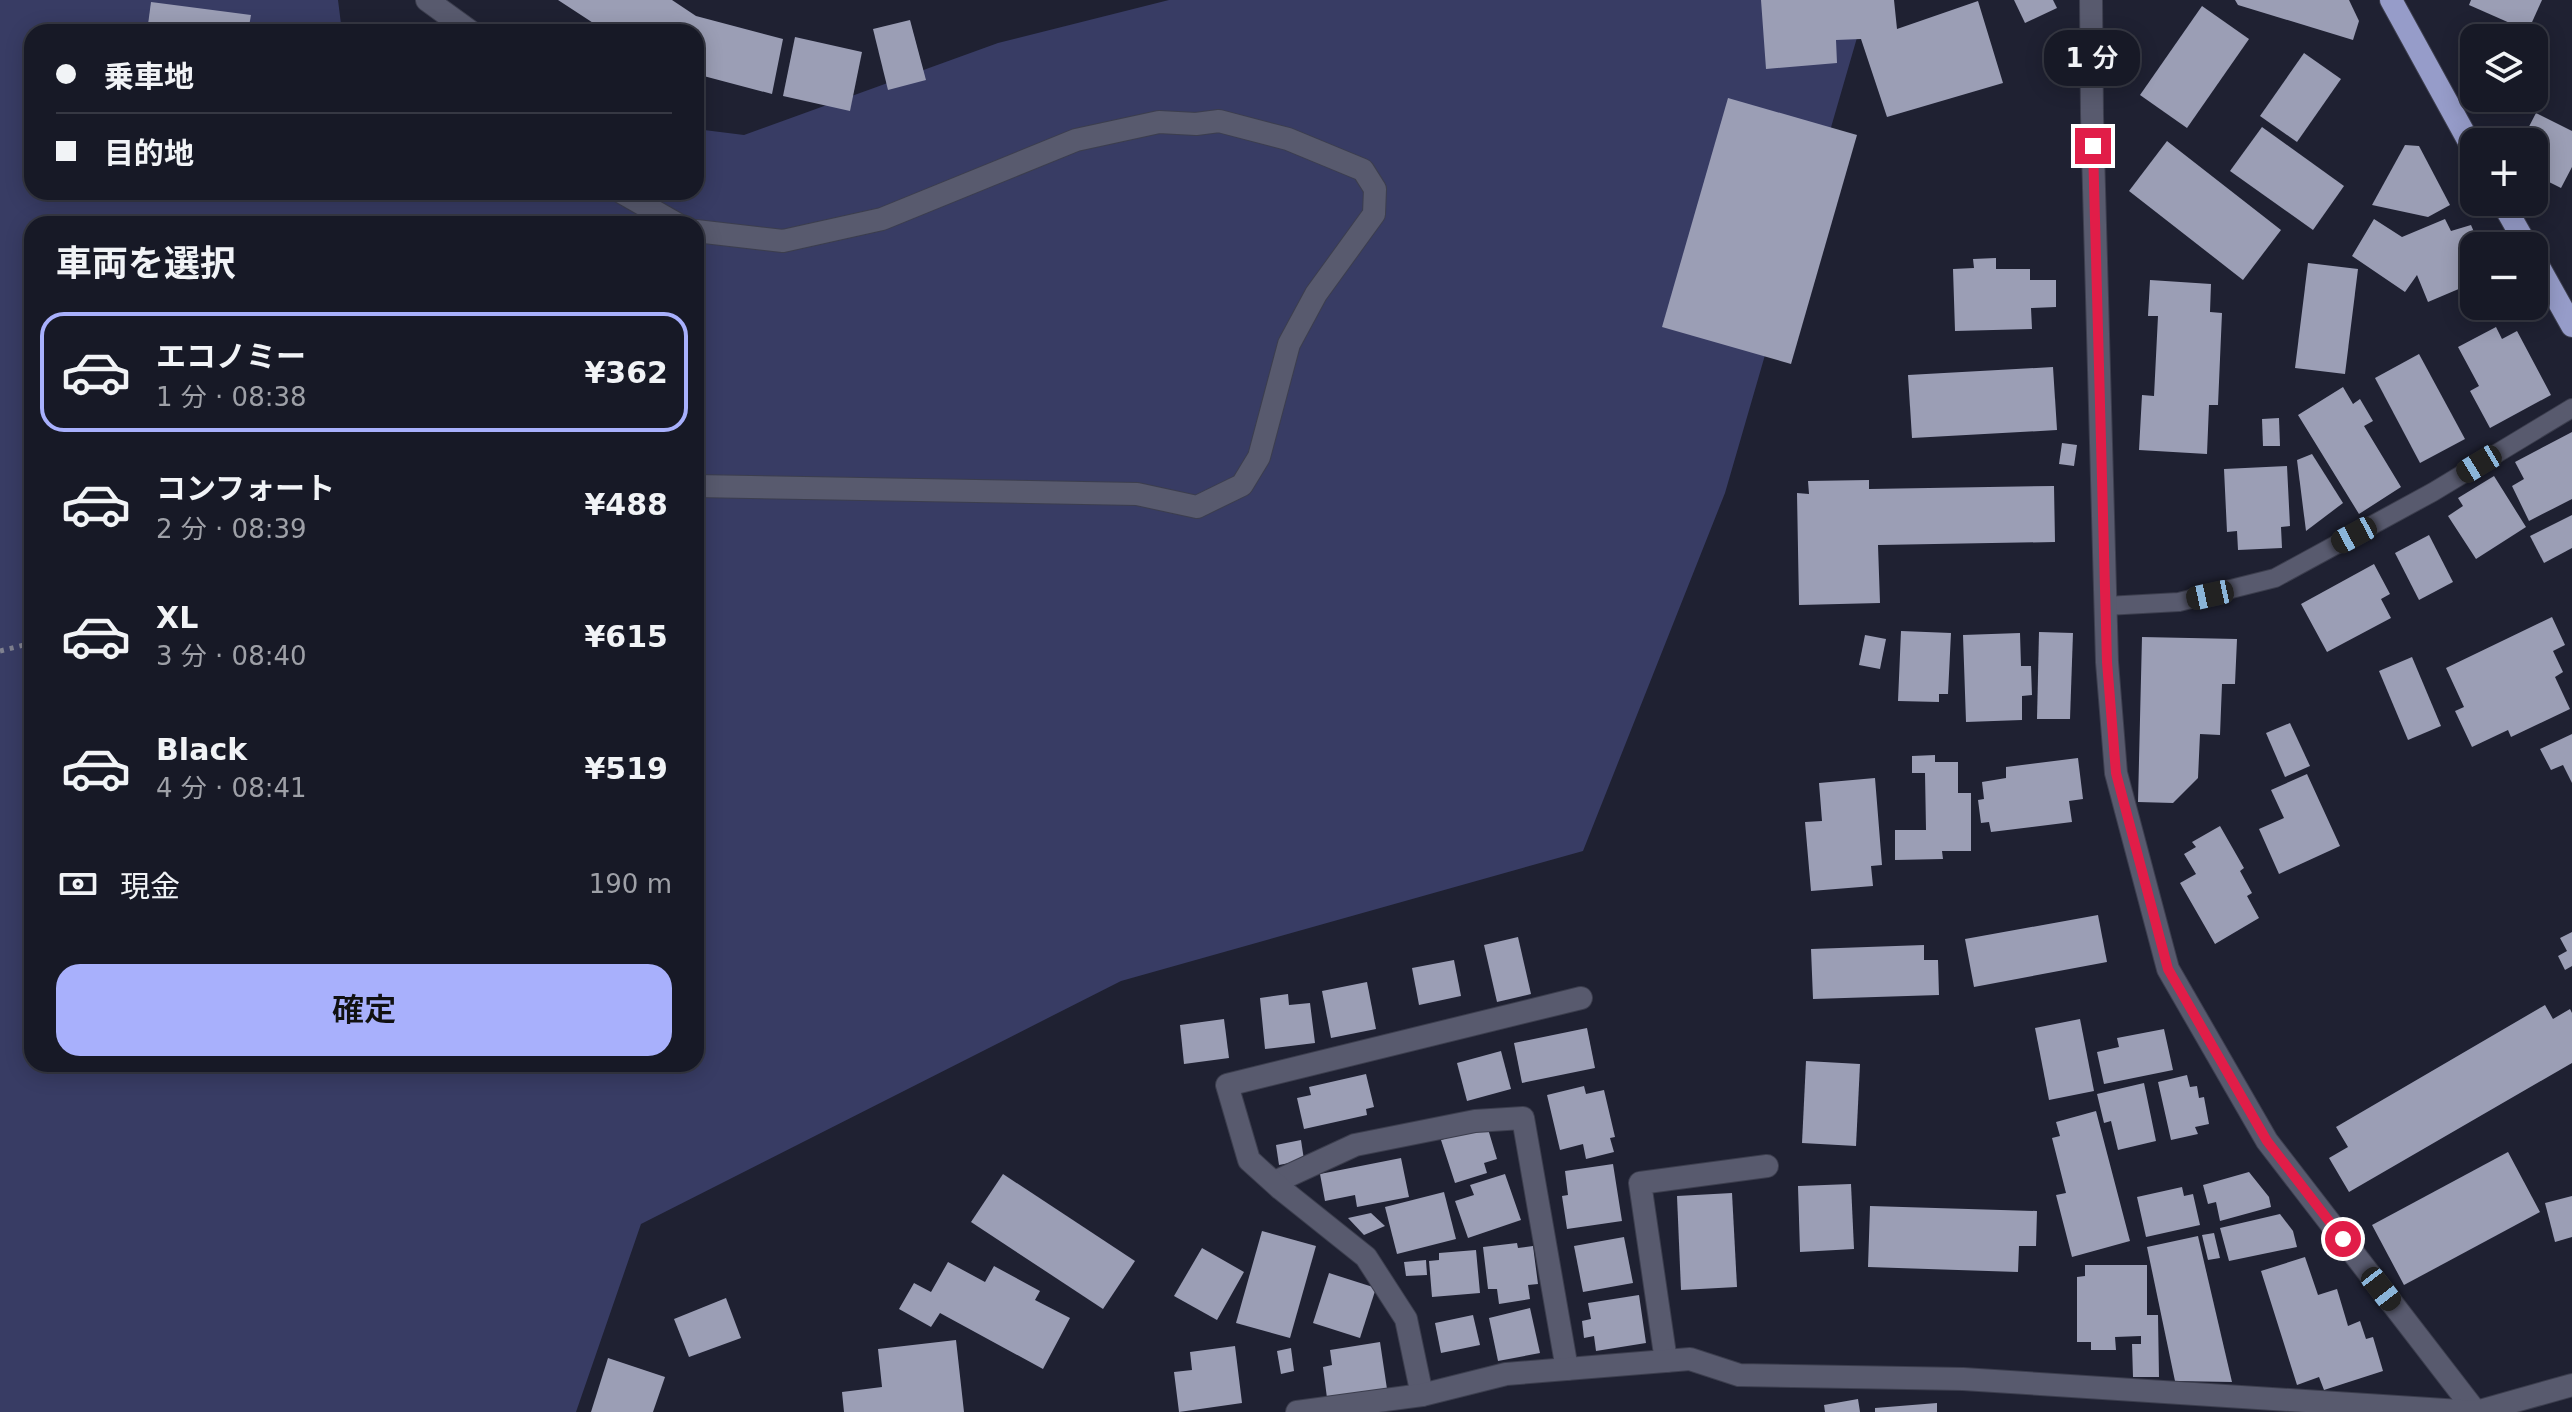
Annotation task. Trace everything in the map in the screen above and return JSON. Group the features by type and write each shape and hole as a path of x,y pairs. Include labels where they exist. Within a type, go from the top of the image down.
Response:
{"highway":[{"path":"2391,0 2461,128"},
{"path":"2548,283 2572,326"}],"street":[{"path":"427,0 460,24"},
{"path":"2091,0 2107,662 2116,773 2168,969 2267,1141 2476,1412"},
{"path":"704,232 783,241 882,219 1076,140 1159,122 1196,124 1219,121 1288,139 1363,170 1375,189 1374,214 1316,294 1289,344 1259,457 1242,485 1197,507 1137,494 704,486"},
{"path":"635,200 663,216"},
{"path":"1422,1395 1406,1319 1366,1257 1249,1160 1227,1085 1581,998"},
{"path":"1275,1182 1355,1145 1475,1121 1523,1118 1567,1369"},
{"path":"1666,1361 1640,1183 1767,1166"},
{"path":"1297,1412 1422,1395 1506,1374 1690,1359 1739,1375 1963,1379 2476,1412 2572,1385"}],"lane":[{"path":"2106,606 2179,602 2275,578 2433,492 2572,408"}],"path":[{"path":"0,651 24,645"}],"shaded area":[{"path":"0,0 338,0 341,24 24,24 24,200 704,200 704,130 744,135 998,43 1169,0 1843,0 1863,17 1725,493 1583,851 1121,981 641,1224 576,1412 0,1412"}],"building":[{"path":"558,0 672,0 696,16 783,39 772,94 704,76 704,24 595,24"},
{"path":"1761,0 1894,0 1897,29 1978,1 2003,83 1887,117 1861,39 1836,40 1837,63 1766,69"},
{"path":"2014,0 2053,0 2057,8 2025,23"},
{"path":"2235,0 2349,0 2359,21 2353,40 2238,5"},
{"path":"2471,0 2542,0 2531,24 2512,24 2469,5"},
{"path":"151,2 251,15 249,24 148,24"},
{"path":"2202,6 2249,39 2187,128 2140,95"},
{"path":"910,20 926,80 888,90 873,29"},
{"path":"795,37 862,52 850,111 783,96"},
{"path":"2304,53 2341,79 2297,142 2260,116"},
{"path":"1728,98 1857,135 1791,364 1662,327"},
{"path":"2536,113 2572,131 2572,167 2561,188 2548,182 2548,128 2528,128"},
{"path":"2262,127 2344,186 2313,230 2230,171"},
{"path":"2167,141 2281,230 2243,280 2129,191"},
{"path":"2405,145 2419,146 2450,205 2428,217 2372,205"},
{"path":"2374,219 2402,237 2445,219 2451,231 2471,225 2474,232 2460,232 2460,288 2428,302 2417,275 2405,292 2352,256"},
{"path":"1996,258 1996,269 2030,269 2030,280 2056,280 2056,307 2031,308 2032,329 1955,331 1953,269 1974,268 1973,259"},
{"path":"2308,263 2358,269 2345,374 2295,368"},
{"path":"2150,280 2211,284 2210,312 2222,313 2218,405 2209,405 2207,454 2139,450 2142,395 2154,396 2158,316 2148,316"},
{"path":"2496,327 2502,339 2517,331 2551,395 2490,428 2470,391 2479,386 2458,347"},
{"path":"2419,354 2465,439 2420,463 2375,378"},
{"path":"2053,367 2057,430 1912,438 1908,375"},
{"path":"2343,387 2353,404 2360,399 2373,421 2364,426 2401,487 2359,514 2298,415"},
{"path":"2279,418 2280,446 2263,446 2262,419"},
{"path":"2572,432 2572,499 2529,521 2512,486 2524,479 2515,462"},
{"path":"2062,443 2077,445 2074,466 2059,464"},
{"path":"2312,454 2343,503 2306,531 2297,460"},
{"path":"2287,466 2290,526 2281,527 2282,548 2238,550 2237,531 2227,532 2224,469"},
{"path":"2494,476 2526,527 2476,559 2448,516 2463,506 2458,498"},
{"path":"1869,480 1869,489 2054,486 2055,542 1878,545 1880,603 1799,605 1797,493 1809,494 1808,481"},
{"path":"2572,515 2572,548 2544,563 2530,536"},
{"path":"2429,535 2453,582 2419,600 2395,553"},
{"path":"2374,564 2390,594 2381,599 2391,618 2327,652 2301,604"},
{"path":"2552,617 2565,645 2553,651 2563,672 2555,677 2570,709 2511,737 2508,730 2472,747 2455,711 2464,707 2446,668"},
{"path":"1901,631 1951,633 1948,694 1939,694 1939,702 1898,701"},
{"path":"2039,632 2073,633 2070,719 2037,719"},
{"path":"2020,633 2021,666 2031,666 2032,695 2022,696 2022,720 1966,722 1963,635"},
{"path":"1865,635 1886,639 1880,669 1859,665"},
{"path":"2142,637 2237,639 2235,684 2222,684 2220,735 2200,734 2198,778 2173,803 2138,802"},
{"path":"2412,657 2441,726 2408,740 2379,671"},
{"path":"2290,723 2310,766 2285,777 2266,733"},
{"path":"2572,734 2572,783 2563,765 2551,770 2540,749"},
{"path":"1935,755 1935,762 1958,762 1958,793 1971,793 1971,851 1942,851 1943,859 1895,860 1895,830 1926,830 1925,773 1912,773 1912,756"},
{"path":"2078,758 2083,799 2069,801 2072,822 1991,832 1989,822 1981,823 1978,800 1984,799 1982,782 2006,778 2006,767"},
{"path":"2307,774 2340,846 2279,874 2259,829 2284,818 2271,790"},
{"path":"1875,778 1882,865 1871,866 1873,886 1811,891 1805,822 1822,821 1819,783"},
{"path":"2220,826 2244,868 2240,871 2252,893 2247,896 2259,918 2215,944 2180,883 2196,874 2184,854 2196,847 2192,842"},
{"path":"2098,915 2107,962 1974,987 1965,939"},
{"path":"2572,932 2572,966 2565,970 2558,956 2567,951 2560,938"},
{"path":"1518,937 1531,994 1497,1002 1484,945"},
{"path":"1924,945 1924,960 1938,960 1939,995 1813,999 1811,949"},
{"path":"1454,960 1461,996 1419,1005 1412,968"},
{"path":"1367,982 1376,1029 1331,1038 1322,991"},
{"path":"1288,994 1289,1005 1310,1003 1315,1043 1265,1049 1260,998"},
{"path":"2545,1005 2553,1019 2570,1009 2572,1013 2572,1063 2349,1192 2329,1158 2348,1147 2336,1127"},
{"path":"1224,1019 1229,1058 1184,1064 1180,1025"},
{"path":"2080,1019 2094,1091 2049,1100 2035,1028"},
{"path":"1587,1028 1595,1068 1522,1083 1514,1043"},
{"path":"2164,1029 2173,1070 2104,1084 2097,1052 2119,1047 2117,1038"},
{"path":"1501,1051 1511,1089 1467,1101 1457,1063"},
{"path":"1806,1061 1860,1064 1856,1146 1802,1143"},
{"path":"1366,1074 1374,1107 1366,1109 1367,1115 1304,1129 1297,1098 1311,1095 1309,1087"},
{"path":"2187,1075 2190,1087 2197,1086 2199,1098 2204,1097 2209,1124 2195,1127 2198,1134 2171,1140 2158,1082"},
{"path":"2144,1083 2156,1141 2118,1150 2111,1121 2104,1123 2097,1094"},
{"path":"1584,1086 1586,1094 1604,1090 1615,1137 1610,1138 1614,1152 1586,1159 1583,1144 1560,1150 1547,1095"},
{"path":"2096,1111 2130,1241 2072,1257 2056,1195 2066,1193 2052,1138 2060,1136 2056,1122"},
{"path":"1478,1128 1488,1129 1497,1159 1484,1163 1487,1173 1455,1183 1441,1140"},
{"path":"1301,1140 1304,1160 1279,1165 1276,1145"},
{"path":"2508,1152 2540,1212 2404,1285 2372,1225"},
{"path":"1401,1158 1409,1197 1357,1207 1355,1195 1325,1201 1320,1174"},
{"path":"1613,1164 1622,1221 1567,1229 1562,1196 1568,1195 1565,1171"},
{"path":"2249,1172 2269,1197 2271,1207 2220,1221 2216,1202 2208,1204 2203,1185"},
{"path":"1003,1174 1135,1261 1103,1309 971,1222"},
{"path":"1505,1174 1521,1220 1468,1238 1455,1201 1474,1195 1470,1185"},
{"path":"1851,1184 1854,1249 1800,1252 1798,1186"},
{"path":"2182,1187 2184,1196 2193,1194 2200,1225 2146,1237 2137,1197"},
{"path":"1444,1192 1456,1239 1397,1254 1385,1207"},
{"path":"1732,1193 1737,1287 1681,1290 1677,1196"},
{"path":"2572,1196 2572,1237 2555,1242 2545,1203"},
{"path":"1870,1206 2037,1211 2036,1246 2019,1246 2018,1272 1868,1267"},
{"path":"1371,1213 1385,1226 1364,1235 1348,1218"},
{"path":"2280,1214 2293,1231 2297,1247 2229,1261 2220,1228"},
{"path":"1262,1231 1316,1246 1290,1338 1236,1323"},
{"path":"2214,1233 2220,1258 2208,1260 2202,1235"},
{"path":"2198,1236 2232,1382 2175,1381 2147,1247"},
{"path":"1624,1237 1633,1283 1583,1292 1574,1246"},
{"path":"1517,1243 1518,1248 1533,1246 1538,1284 1528,1285 1530,1299 1499,1304 1497,1289 1488,1289 1483,1247"},
{"path":"1202,1248 1244,1272 1217,1320 1174,1296"},
{"path":"1476,1250 1480,1293 1432,1297 1429,1261 1439,1260 1439,1253"},
{"path":"2305,1257 2318,1295 2337,1289 2348,1326 2360,1321 2366,1339 2373,1337 2383,1371 2324,1390 2319,1377 2297,1385 2261,1271"},
{"path":"1426,1260 1427,1275 1406,1276 1404,1262"},
{"path":"948,1262 985,1282 994,1266 1040,1291 1035,1300 1070,1318 1043,1369 940,1313 931,1327 899,1309 914,1283 931,1292"},
{"path":"2085,1265 2147,1265 2147,1315 2158,1315 2159,1377 2133,1377 2132,1344 2141,1344 2141,1336 2115,1337 2116,1350 2091,1350 2091,1342 2077,1342 2077,1277 2085,1276"},
{"path":"1329,1273 1376,1288 1360,1338 1313,1323"},
{"path":"1639,1295 1646,1343 1596,1351 1594,1336 1584,1338 1582,1321 1591,1319 1588,1303"},
{"path":"726,1298 741,1338 689,1357 674,1319"},
{"path":"1530,1308 1540,1353 1498,1361 1489,1318"},
{"path":"1473,1315 1480,1345 1441,1353 1435,1323"},
{"path":"956,1340 964,1412 844,1412 842,1392 882,1387 878,1349"},
{"path":"1380,1342 1387,1389 1327,1398 1323,1367 1332,1365 1330,1350"},
{"path":"1235,1346 1242,1403 1179,1412 1174,1372 1192,1370 1190,1352"},
{"path":"1291,1348 1294,1371 1281,1374 1277,1351"},
{"path":"608,1358 665,1377 653,1412 591,1412"},
{"path":"1858,1399 1860,1412 1825,1412 1824,1405"},
{"path":"1937,1403 1937,1412 1875,1412 1875,1408"}],"route":[{"path":"2093,146 2107,662 2116,773 2168,969 2267,1141 2343,1239"}]}
